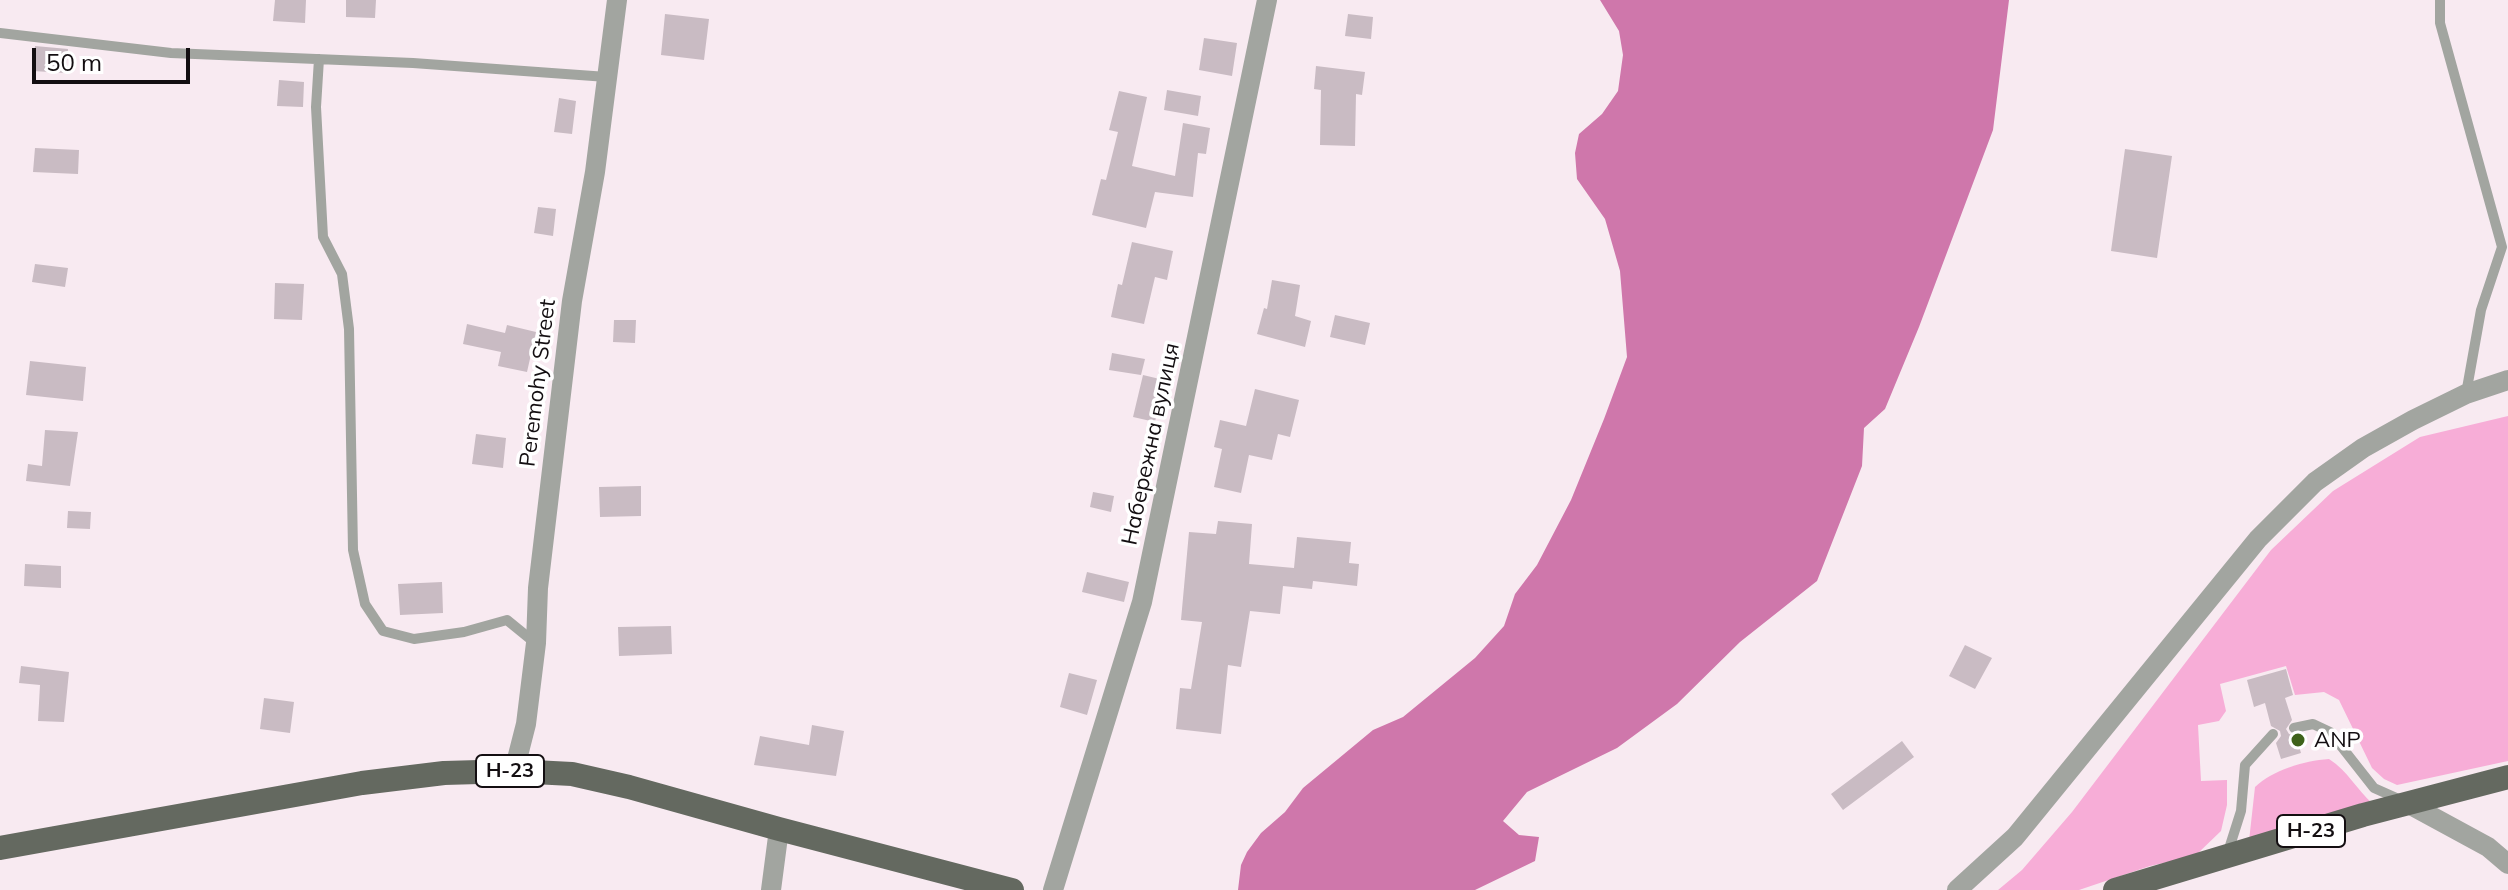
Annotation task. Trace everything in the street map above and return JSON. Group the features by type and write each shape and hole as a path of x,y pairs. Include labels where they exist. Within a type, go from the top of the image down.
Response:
{"main road":[{"name":"Н-23","path":"0,848 362,783 444,773 514,771 572,774 629,787 1012,890"},
{"name":"Н-23","path":"2115,890 2407,803 2508,777"}],"street":[{"name":"Peremohy Street","path":"514,771 526,724 536,643 538,588 572,301 595,172 617,0"},
{"name":"Набережна вулиця","path":"1053,890 1142,602 1267,0"},
{"path":"1957,890 2015,837 2258,539 2315,482 2363,448 2466,394 2508,380"},
{"path":"2407,803 2488,847 2508,864"},
{"path":"771,890 779,829"}],"lane":[{"path":"2440,0 2440,23 2505,243 2481,310 2466,394"},
{"path":"0,33 171,53 413,63 607,77"},
{"path":"319,59 316,107 323,237 342,274 349,329 353,550 365,604 383,631 414,639 464,632 507,620 536,643"},
{"path":"2294,728 2313,724 2330,732 2374,788 2407,803"},
{"path":"2227,857 2241,811 2245,765 2273,734"}],"shaded area":[{"path":"1600,0 2009,0 1993,130 1885,409 1864,428 1862,466 1817,581 1740,642 1677,704 1617,748 1527,792 1503,821 1519,835 1539,837 1535,861 1475,890 1238,890 1241,865 1247,852 1303,788 1373,730 1403,717 1475,658 1504,626 1515,594 1537,565 1571,500 1604,419 1627,357 1620,271 1605,219 1577,179 1575,153 1579,134 1602,114 1618,91 1623,55 1619,31"},
{"path":"2508,416 2508,761 2397,785 2372,768 2339,700 2324,692 2295,695 2286,666 2220,684 2226,711 2219,721 2198,725 2201,781 2227,780 2227,805 2221,831 2195,856 2150,866 2079,890 1998,890 2022,870 2072,812 2271,550 2333,491 2420,437"},
{"path":"2329,759 2373,804 2249,841 2255,787 2289,767"}],"building":[{"path":"275,0 306,0 305,23 273,21"},
{"path":"346,0 376,0 375,18 346,17"},
{"path":"665,14 709,19 704,60 661,55"},
{"path":"1348,14 1373,17 1371,39 1345,36"},
{"path":"1204,38 1237,43 1232,76 1199,70"},
{"path":"35,46 68,49 66,73 33,71"},
{"path":"1316,66 1365,72 1362,95 1356,94 1355,146 1320,145 1321,90 1314,89"},
{"path":"279,80 304,82 303,107 277,106"},
{"path":"1167,90 1201,96 1198,116 1164,110"},
{"path":"1119,91 1147,97 1132,166 1175,176 1183,123 1210,128 1206,154 1198,153 1193,197 1155,192 1146,228 1092,215 1101,179 1106,180 1118,132 1109,130"},
{"path":"559,98 576,101 572,134 554,132"},
{"path":"35,148 79,150 78,174 33,172"},
{"path":"2125,149 2172,156 2157,258 2111,251"},
{"path":"538,207 556,209 553,236 534,233"},
{"path":"1132,242 1173,251 1167,280 1155,277 1144,324 1111,317"},
{"path":"35,264 68,268 65,287 32,282"},
{"path":"1272,280 1300,285 1295,316 1311,321 1305,347 1257,334 1264,308 1267,309"},
{"path":"275,283 304,284 302,320 274,319"},
{"path":"1335,315 1370,323 1365,345 1330,337"},
{"path":"614,320 636,320 635,343 613,342"},
{"path":"467,324 505,333 507,325 536,332 527,372 498,366 501,352 463,344"},
{"path":"1112,353 1145,359 1141,375 1109,370"},
{"path":"30,361 86,367 83,401 26,395"},
{"path":"1143,375 1164,380 1155,422 1133,417"},
{"path":"1255,389 1299,400 1290,437 1278,434 1272,460 1249,455 1241,493 1214,487 1222,449 1214,447 1220,420 1246,426"},
{"path":"45,430 78,432 70,486 26,481 28,464 42,466"},
{"path":"476,434 506,438 503,468 472,464"},
{"path":"641,486 641,516 600,517 599,487"},
{"path":"1093,492 1114,496 1111,512 1090,507"},
{"path":"68,511 91,512 90,529 67,528"},
{"path":"1218,521 1252,524 1249,564 1294,568 1297,537 1351,542 1349,563 1359,564 1357,586 1313,581 1312,589 1283,586 1280,614 1250,611 1241,667 1228,665 1221,734 1176,729 1180,688 1191,689 1202,622 1181,620 1189,532 1216,534"},
{"path":"25,564 61,566 61,588 24,586"},
{"path":"1087,572 1129,582 1124,602 1082,592"},
{"path":"442,582 443,613 400,615 398,584"},
{"path":"671,626 672,654 619,656 618,627"},
{"path":"1965,645 1992,658 1975,689 1949,676"},
{"path":"21,666 69,672 64,722 38,721 40,685 19,683"},
{"path":"2286,669 2293,695 2285,698 2292,720 2286,729 2296,736 2301,753 2281,759 2276,743 2281,736 2280,731 2271,726 2265,703 2254,707 2247,680"},
{"path":"1069,673 1097,680 1087,715 1060,707"},
{"path":"264,698 294,702 290,733 260,729"},
{"path":"812,725 844,731 836,776 754,765 760,736 809,745"},
{"path":"1902,741 1914,757 1843,810 1831,794"}],"place":[{"name":"ANP","path":"2298,740"}]}
